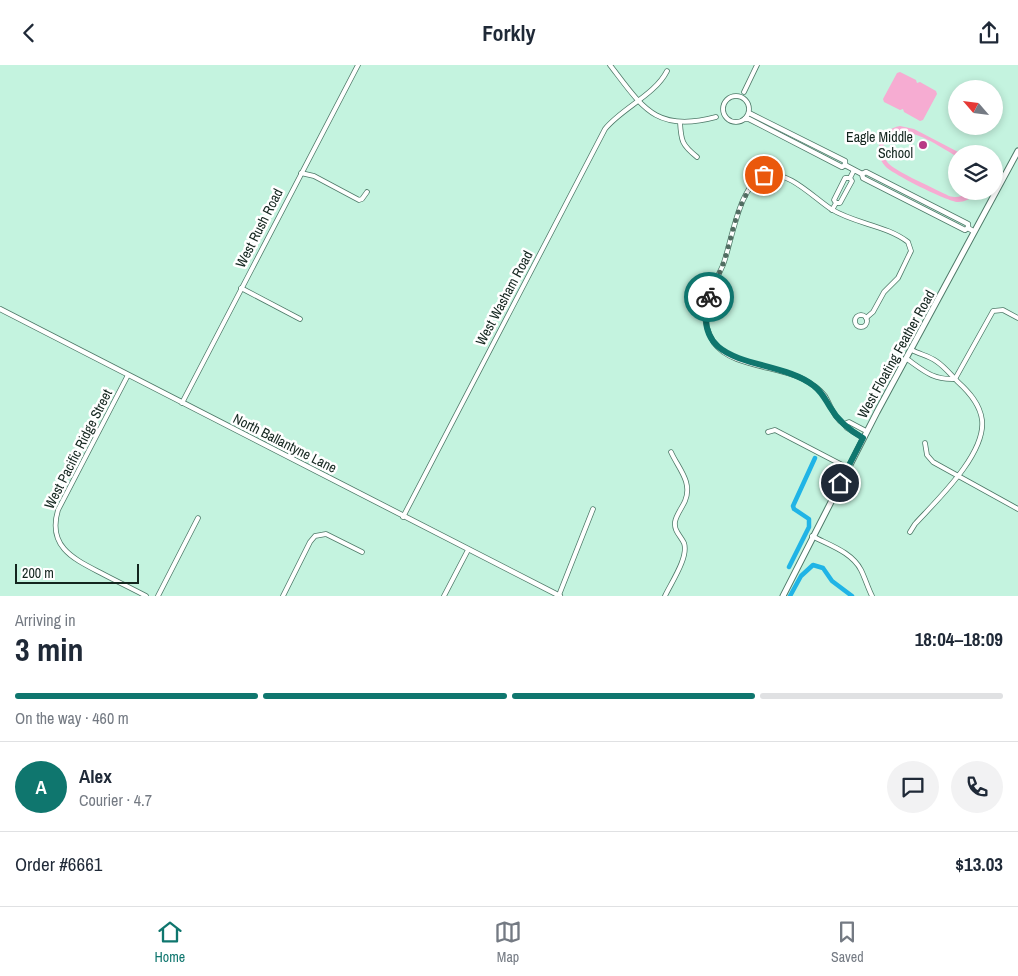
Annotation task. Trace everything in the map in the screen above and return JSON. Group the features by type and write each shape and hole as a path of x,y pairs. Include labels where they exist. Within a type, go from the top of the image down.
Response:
{"main road":[{"name":"West Floating Feather Road","path":"782,596 866,431 912,350 1018,151"}],"street":[{"name":"West Rush Road","path":"182,403 358,65"},
{"path":"610,65 638,100 654,115 670,121 680,122 716,117 738,122 749,119 842,167 845,165 862,174 866,172 968,224 968,228 974,231"},
{"path":"745,119 749,113 749,105 745,99 744,92 757,65"},
{"name":"West Washam Road","path":"403,517 605,129 613,120 660,82 667,71"},
{"path":"716,117 727,99 744,92"},
{"path":"737,96 745,99"},
{"path":"722,109 727,119"},
{"path":"749,113 845,161 845,165"},
{"path":"680,122 680,137 683,144 697,157"},
{"path":"832,210 836,203 840,203 844,196 852,181 850,178 854,169"},
{"path":"301,173 314,176 359,200 367,192"},
{"path":"863,438 846,428 814,385 785,371 755,365 724,352 715,344 706,325 705,311 709,295 723,263 738,212 756,180 764,175 775,174 787,178 832,210 904,239 910,247 910,256 898,278 884,292 873,312 866,318"},
{"path":"241,289 300,319"},
{"name":"North Ballantyne Lane","path":"0,309 559,596"},
{"path":"955,379 990,314 996,309 1003,310 1018,318"},
{"path":"910,532 915,523 958,476 978,445 982,433 982,419 976,402 947,369 934,359 912,350"},
{"path":"906,359 932,376 942,380 955,379"},
{"name":"West Pacific Ridge Street","path":"128,375 58,510 56,535 62,547 74,559 146,596"},
{"path":"844,424 849,423 866,431"},
{"path":"768,432 775,430 848,468"},
{"path":"925,443 927,455 933,462 1018,509"},
{"path":"665,596 683,559 685,549 675,529 675,523 686,496 687,486 684,474 671,452"},
{"path":"559,596 593,509"},
{"path":"158,596 198,518"},
{"path":"282,596 310,541 315,536 326,534 362,552"},
{"path":"812,536 842,551 853,559 861,570 872,596"},
{"path":"444,596 468,549"}],"shaded area":[{"path":"900,72 916,80 917,83 920,82 936,91 937,94 923,120 920,121 904,112 903,109 900,110 884,102 883,99 897,73"},
{"path":"900,126 914,129 948,147 948,151 909,132 899,132 891,134 885,141 883,152 892,167 948,196 948,200 886,167 879,155 880,142 883,136 893,128"},
{"path":"949,200 966,200 958,202"}],"waterway":[{"path":"789,567 809,527 809,519 794,509 793,506 815,458"},
{"path":"790,596 801,576 813,565 823,568 832,581 852,596"}],"way so far":[{"path":"709,297 723,263 738,212 750,188 756,180 764,175"}],"place":[{"name":"Eagle Middle School","path":"923,145"}],"route":[{"path":"709,297 705,311 706,325 715,344 724,352 736,358 755,365 785,371 814,385 846,428 863,438 840,483"}]}
